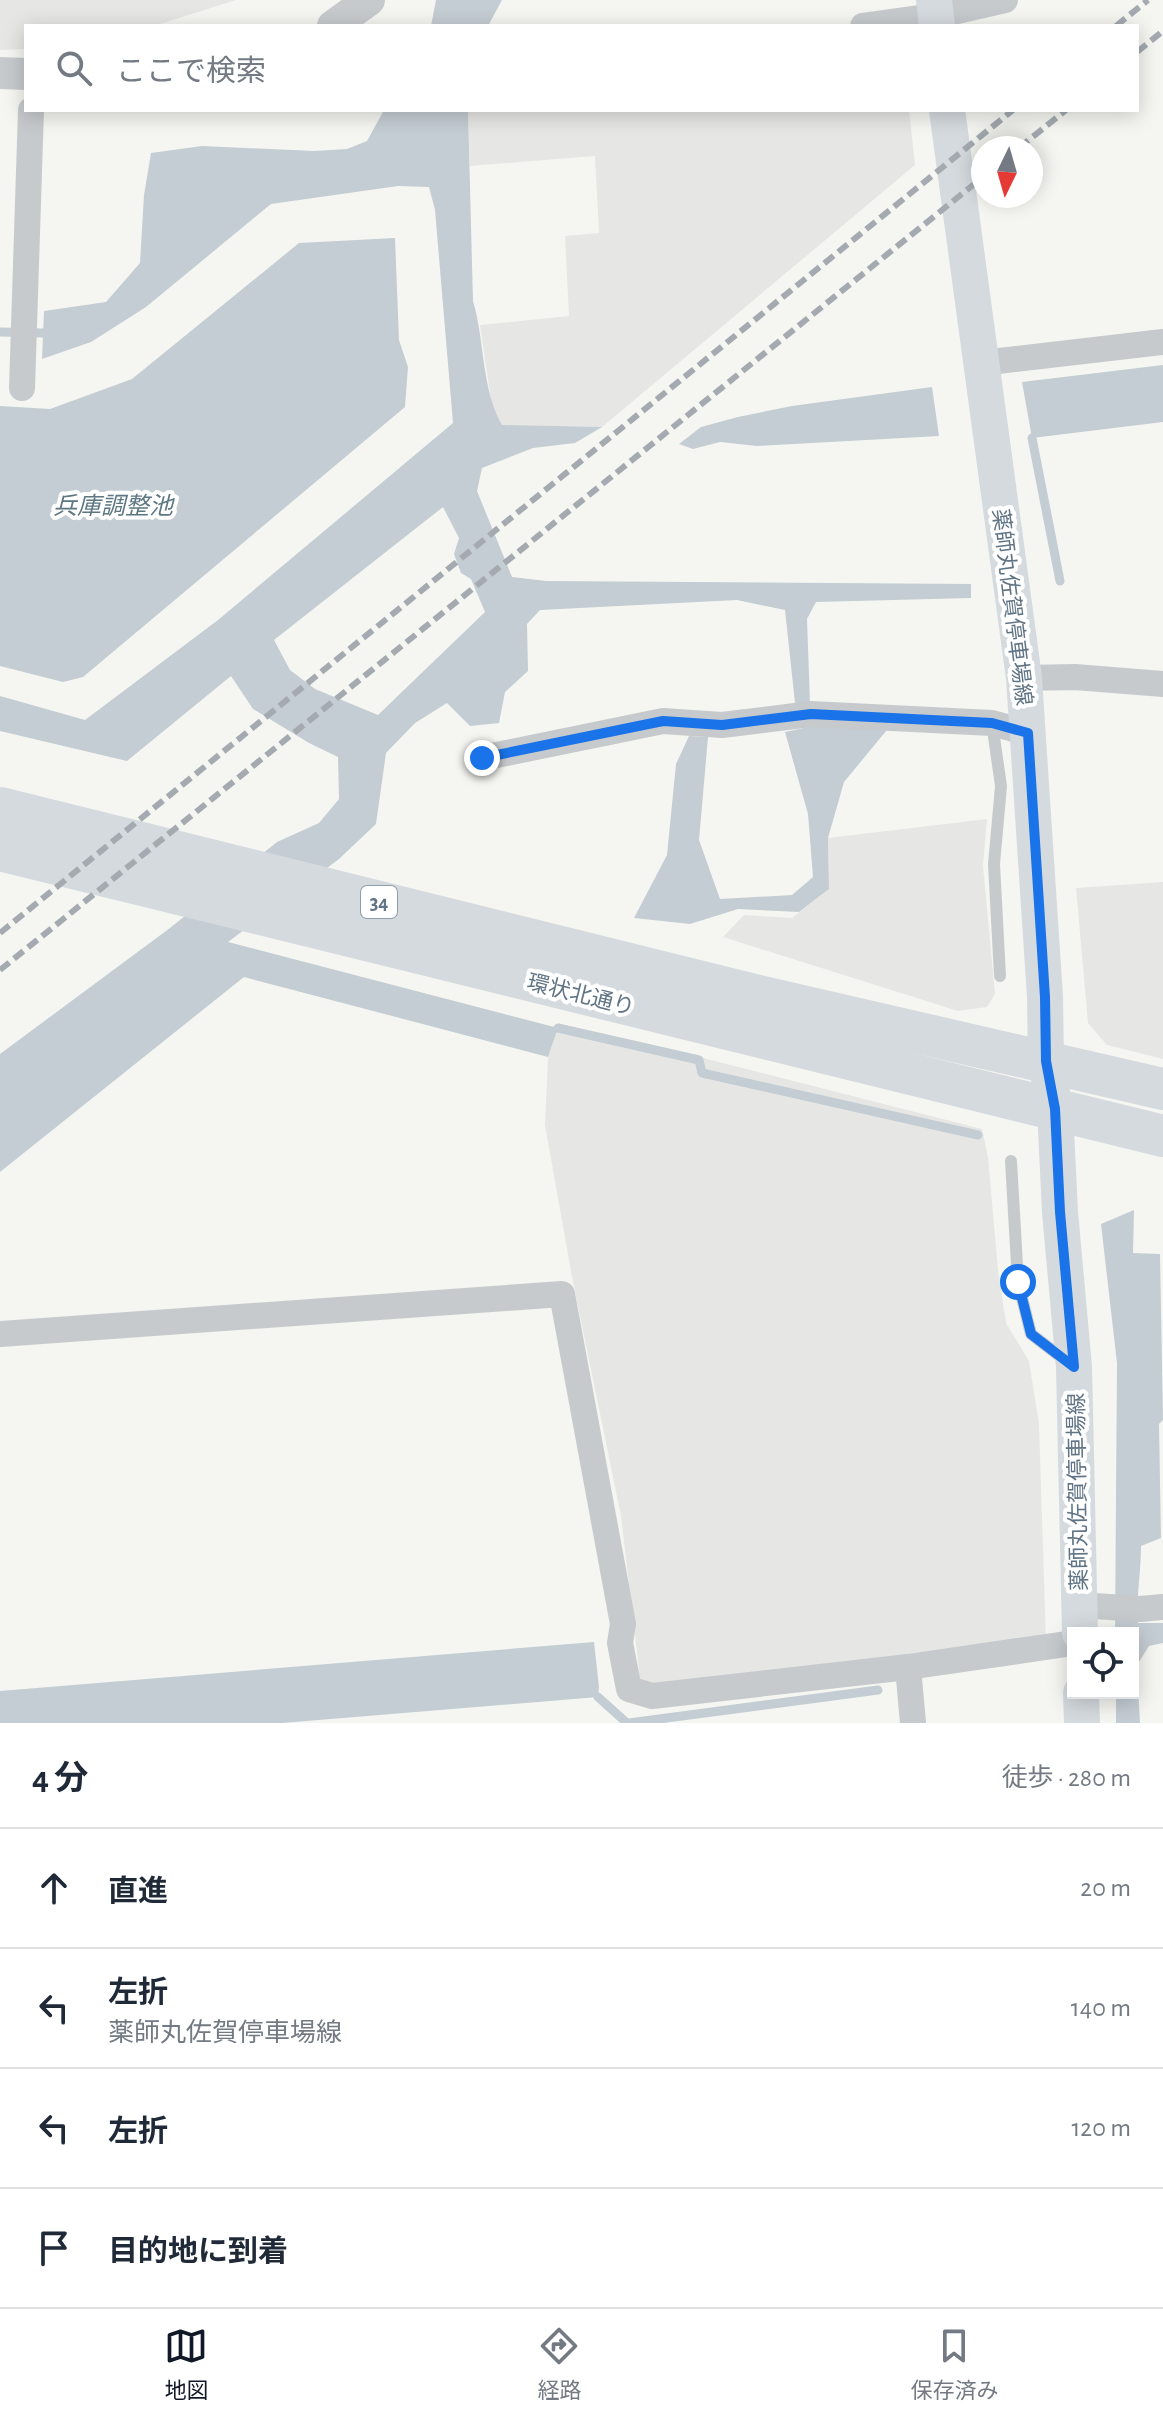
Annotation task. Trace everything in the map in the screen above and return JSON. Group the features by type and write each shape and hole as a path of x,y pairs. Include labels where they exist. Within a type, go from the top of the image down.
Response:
{"highway":[{"name":"環状北通り","path":"0,808 753,1016 1055,1109 1163,1136"},
{"name":"環状北通り","path":"0,850 753,1016 1046,1061 1163,1089"}],"main road":[{"name":"薬師丸佐賀停車場線","path":"947,112 1024,678 1045,997 1046,1061 1055,1109 1090,1615"},
{"path":"1081,1699 1082,1723"}],"street":[{"path":"336,24 369,0"},
{"path":"875,24 1005,0"},
{"path":"0,73 24,74"},
{"path":"22,388 31,112"},
{"path":"981,363 1163,342"},
{"path":"1024,678 1075,677 1163,684"},
{"path":"482,758 663,721 722,725 811,714 992,723 1028,733"},
{"path":"0,1334 562,1294 623,1624 620,1643 629,1689 652,1696 908,1667 1067,1644"},
{"path":"1090,1615 1152,1608"},
{"path":"908,1667 913,1723"}],"lane":[{"path":"992,723 1001,786 994,864 1000,976"},
{"path":"1011,1161 1018,1282 1031,1334 1074,1367"}],"shaded area":[{"path":"0,0 236,0 160,24 24,24 24,49 0,50"},
{"path":"468,112 909,112 915,165 602,427 501,425 492,407 480,325 569,316 565,236 599,233 595,156 470,166"},
{"path":"987,819 983,866 995,994 987,1007 958,1011 723,937 744,915 792,918 829,889 828,838"},
{"path":"1163,882 1163,1059 1107,1045 1088,1023 1076,888"},
{"path":"558,1028 703,1058 982,1129 988,1157 1006,1323 1029,1361 1039,1424 1046,1641 641,1686 621,1516 572,1277 545,1125 548,1057"}],"water":[{"path":"436,0 502,0 489,24 431,24"},
{"path":"383,112 468,112 473,301 495,411 502,425 602,427 575,443 533,448 482,468 477,491 512,577 546,581 971,584 971,598 816,602 807,619 810,703 795,703 785,610 737,600 540,610 527,624 528,671 505,692 499,723 470,726 447,703 415,723 386,753 376,824 339,859 228,942 558,1028 548,1057 244,977 0,1172 0,1054 170,928 277,842 319,823 339,799 338,757 253,709 231,676 127,761 0,731 0,696 85,720 218,620 453,423 435,210 429,187 398,186 271,204 146,307 91,342 42,359 44,311 106,302 140,263 144,195 151,153 202,146 314,151 347,149 367,141","holes":["443,507 459,538 454,554 461,573 471,579 485,612 378,715 315,689 290,670 274,640"]},
{"name":"兵庫調整池","path":"395,238 399,340 408,367 405,407 83,677 63,682 0,666 0,406 50,409 132,379 299,243"},
{"path":"1163,365 1163,422 1032,438 1022,382"},
{"path":"932,387 939,436 757,446 720,442 693,449 679,444 701,427 738,417 792,406"},
{"path":"891,725 844,782 828,838 829,889 799,912 738,909 690,924 634,918 667,855 676,764 689,736 708,737 699,840 720,899 792,895 813,877 808,814 785,732 813,726"},
{"path":"1134,1210 1133,1253 1160,1254 1163,1420 1159,1424 1161,1538 1141,1546 1138,1623 1163,1623 1163,1643 1149,1646 1139,1662 1139,1627 1115,1627 1117,1363 1101,1224"},
{"path":"594,1642 598,1697 282,1723 0,1723 0,1691"},
{"path":"1116,1699 1139,1699 1140,1723 1116,1723"}],"waterway":[{"path":"0,332 43,333"},
{"path":"1032,438 1060,581"},
{"path":"558,1028 699,1060 702,1073 978,1135"},
{"path":"629,1723 878,1690"},
{"path":"598,1697 627,1723"}],"railway":[{"path":"1118,24 1148,0"},
{"path":"1139,50 1163,31"},
{"path":"0,933 1011,112"},
{"path":"1034,136 1064,112"},
{"path":"0,970 971,187"}],"route":[{"path":"482,758 663,721 722,725 811,714 992,723 1028,733 1045,997 1046,1061 1055,1109 1060,1212 1074,1367 1031,1334 1018,1282"}]}
